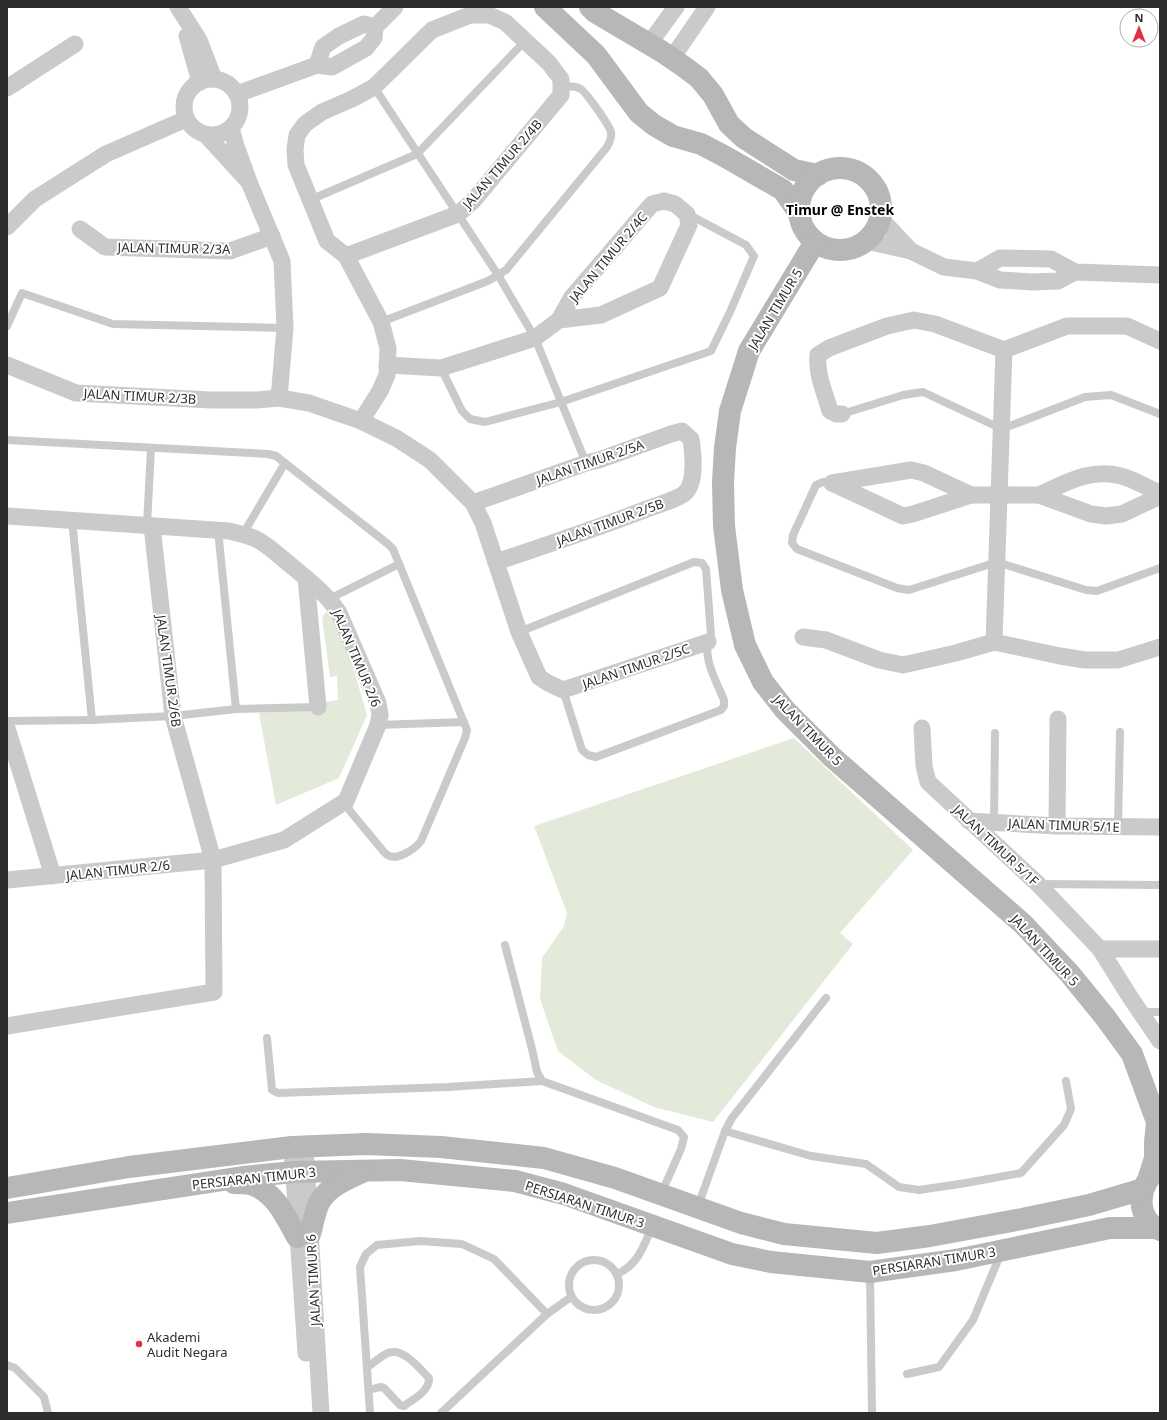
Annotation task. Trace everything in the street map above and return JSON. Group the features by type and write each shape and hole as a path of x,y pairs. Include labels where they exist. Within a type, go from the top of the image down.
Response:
{"street":[{"path":"237,94 317,65 332,66 366,48 374,38 375,27 395,7"},
{"path":"545,7 596,55 639,113 654,125 673,136 701,144 783,190 799,213 807,234 815,242 827,248 841,250 854,248 866,241 875,231 880,218 881,204 877,192 869,180 858,172 838,169 818,175 809,182 803,191 799,213"},
{"path":"590,7 602,16 672,58 699,78 713,95 729,124 744,138 794,170 818,175"},
{"path":"649,44 676,7"},
{"path":"672,58 707,7"},
{"path":"181,11 199,40 207,80"},
{"path":"361,421 380,391 387,375 388,348 381,322 346,256 327,241 296,165 295,149 297,135 305,124 322,112 352,99 374,87 432,30 470,15 489,15 505,22 549,63 561,79 561,92"},
{"path":"317,65 323,47 339,36 364,24 375,27"},
{"path":"7,88 75,44"},
{"path":"207,80 223,82 231,87 237,94 240,103 240,112 237,121 224,133 206,135 198,132 186,119 184,102 187,94 193,87 207,80"},
{"name":"JALAN TIMUR 2/4B","path":"346,256 458,214 473,201 561,92"},
{"path":"7,227 35,199 106,154 186,119"},
{"path":"231,128 249,182 282,261 285,328 279,398"},
{"path":"206,135 249,182"},
{"name":"JALAN TIMUR 2/4C","path":"387,365 441,368 535,338 559,320 572,297 652,204 664,201 675,204 687,214 689,225 660,288 601,315 559,320"},
{"path":"880,218 911,251"},
{"name":"JALAN TIMUR 2/3A","path":"80,229 105,247 230,251 272,236"},
{"path":"866,241 911,251 944,267 977,271 1000,280 1033,282 1058,281 1075,272"},
{"name":"JALAN TIMUR 5","path":"815,242 749,351 730,411 725,448 724,526 732,590 746,645 763,682 785,710 832,757 1023,924 1070,974 1105,1017 1132,1054 1158,1127 1151,1179 1141,1200 1143,1211 1148,1221 1158,1229"},
{"path":"977,271 1000,258 1051,259 1075,272 1160,276"},
{"path":"842,414 836,414 830,411 819,374 817,363 818,355 829,348 887,326 914,320 935,324 1004,350 1067,326 1127,326 1160,341"},
{"path":"994,642 1004,350"},
{"name":"JALAN TIMUR 2/3B","path":"7,365 76,393 211,400 257,400 279,398 309,403 361,421 396,438 430,460 473,503 483,524 519,632 539,677 563,690"},
{"name":"JALAN TIMUR 2/5A","path":"473,503 682,431 691,439 693,454"},
{"name":"JALAN TIMUR 2/5B","path":"496,562 591,530 670,501 686,493 692,481 693,454"},
{"path":"832,483 911,470 924,473 971,495"},
{"path":"832,483 903,516 971,495 1039,494 1086,475 1101,473 1121,476 1160,495"},
{"path":"1039,494 1091,514 1106,516 1122,514 1160,495"},
{"name":"JALAN TIMUR 2/6","path":"7,516 218,530 243,534 256,539 267,546 306,578 329,599 340,613 378,703 380,715 378,725 346,801 284,840 213,860 7,880"},
{"name":"JALAN TIMUR 2/6B","path":"7,1026 214,992 213,860 173,716 150,525"},
{"path":"306,578 318,707"},
{"path":"803,637 826,640 879,660 903,665 956,653 994,642 1085,660 1118,660 1160,647"},
{"name":"JALAN TIMUR 2/5C","path":"563,690 708,642"},
{"path":"1057,826 1058,719"},
{"path":"7,728 53,876"},
{"name":"JALAN TIMUR 5/1F","path":"922,728 924,766 928,782 1038,884 1100,949 1160,1041"},
{"name":"JALAN TIMUR 5/1E","path":"969,821 1057,826 1160,827"},
{"path":"1100,949 1160,949"},
{"name":"PERSIARAN TIMUR 3","path":"7,1188 129,1167 298,1147 366,1144 441,1146 544,1158 615,1178 741,1223 784,1234 877,1243 930,1236 1089,1205 1151,1179"},
{"name":"JALAN TIMUR 6","path":"298,1147 301,1172 310,1413"},
{"path":"213,1181 250,1184 264,1192 276,1201 303,1236 319,1202 324,1196 342,1182 365,1170"},
{"name":"PERSIARAN TIMUR 3","path":"7,1213 213,1181 301,1172 400,1170 515,1181 564,1194 732,1254 771,1262 870,1272 956,1260 1110,1228 1158,1229"},
{"name":"JALAN TIMUR 6","path":"303,1236 321,1413"}],"lane":[{"path":"310,200 417,154 525,41"},
{"path":"381,322 488,282 506,270 607,147 612,138 611,131 589,97 580,88 572,86 561,92"},
{"path":"374,87 498,275 535,338 586,463"},
{"path":"441,368 462,411 470,419 485,422 560,402 711,351 730,312 754,256 746,245 687,214"},
{"path":"7,326 22,293 113,324 285,328"},
{"path":"842,414 902,395 923,392 1002,429 1085,397 1111,395 1160,414"},
{"path":"7,440 268,454 276,456 393,549 464,722 466,730 465,738 421,841 412,850 396,857 390,857 384,852 350,811 346,801"},
{"path":"150,525 151,448"},
{"path":"243,534 285,463"},
{"path":"832,483 823,482 816,485 793,535 792,543 797,549 897,588 909,590 997,562 1086,590 1098,591 1160,568"},
{"path":"72,520 92,720"},
{"path":"218,530 236,709"},
{"path":"519,632 694,562 702,563 706,569 712,635 708,642 708,658 724,700 724,706 721,710 596,757 588,755 582,750 563,690"},
{"path":"329,599 399,564"},
{"path":"7,721 92,720 173,716 236,709 318,707"},
{"path":"378,725 464,722"},
{"path":"1118,827 1120,732"},
{"path":"994,822 995,733"},
{"path":"1038,884 1160,886"},
{"path":"505,945 532,1049 536,1072 542,1081"},
{"path":"698,1207 724,1131 732,1118 826,998"},
{"path":"1140,1012 1160,1012"},
{"path":"267,1038 272,1090 278,1093 448,1087 542,1081 678,1130 684,1137 681,1149 661,1195"},
{"path":"724,1131 811,1156 866,1164 899,1187 919,1190 1021,1173 1064,1124 1071,1109 1066,1081"},
{"path":"617,1274 628,1270 640,1255 653,1227"},
{"path":"370,1413 360,1267 366,1254 377,1245 420,1241 462,1244 494,1259 548,1314"},
{"path":"907,1374 939,1368 972,1320 1002,1251"},
{"path":"593,1259 603,1261 612,1266 617,1274 619,1283 618,1291 615,1299 605,1307 592,1310 584,1308 571,1297 568,1287 570,1277 575,1268 583,1262 593,1259"},
{"path":"870,1272 872,1413"},
{"path":"441,1413 548,1314 571,1297"},
{"path":"367,1367 387,1353 396,1351 403,1354 429,1378 427,1387 404,1406 400,1405 384,1388 380,1387 369,1390"},
{"path":"7,1365 15,1368 44,1397 48,1413"}],"green space":[{"path":"329,609 338,616 367,715 339,778 276,805 259,713 338,700 337,676 330,677 322,617"},
{"path":"794,738 913,850 840,933 853,944 713,1122 654,1107 596,1080 558,1051 540,999 542,958 564,926 567,913 534,826"}],"place":[{"name":"Akademi Audit Negara","path":"139,1344"}],"district":[{"name":"Timur @ Enstek","path":"840,210"}]}
